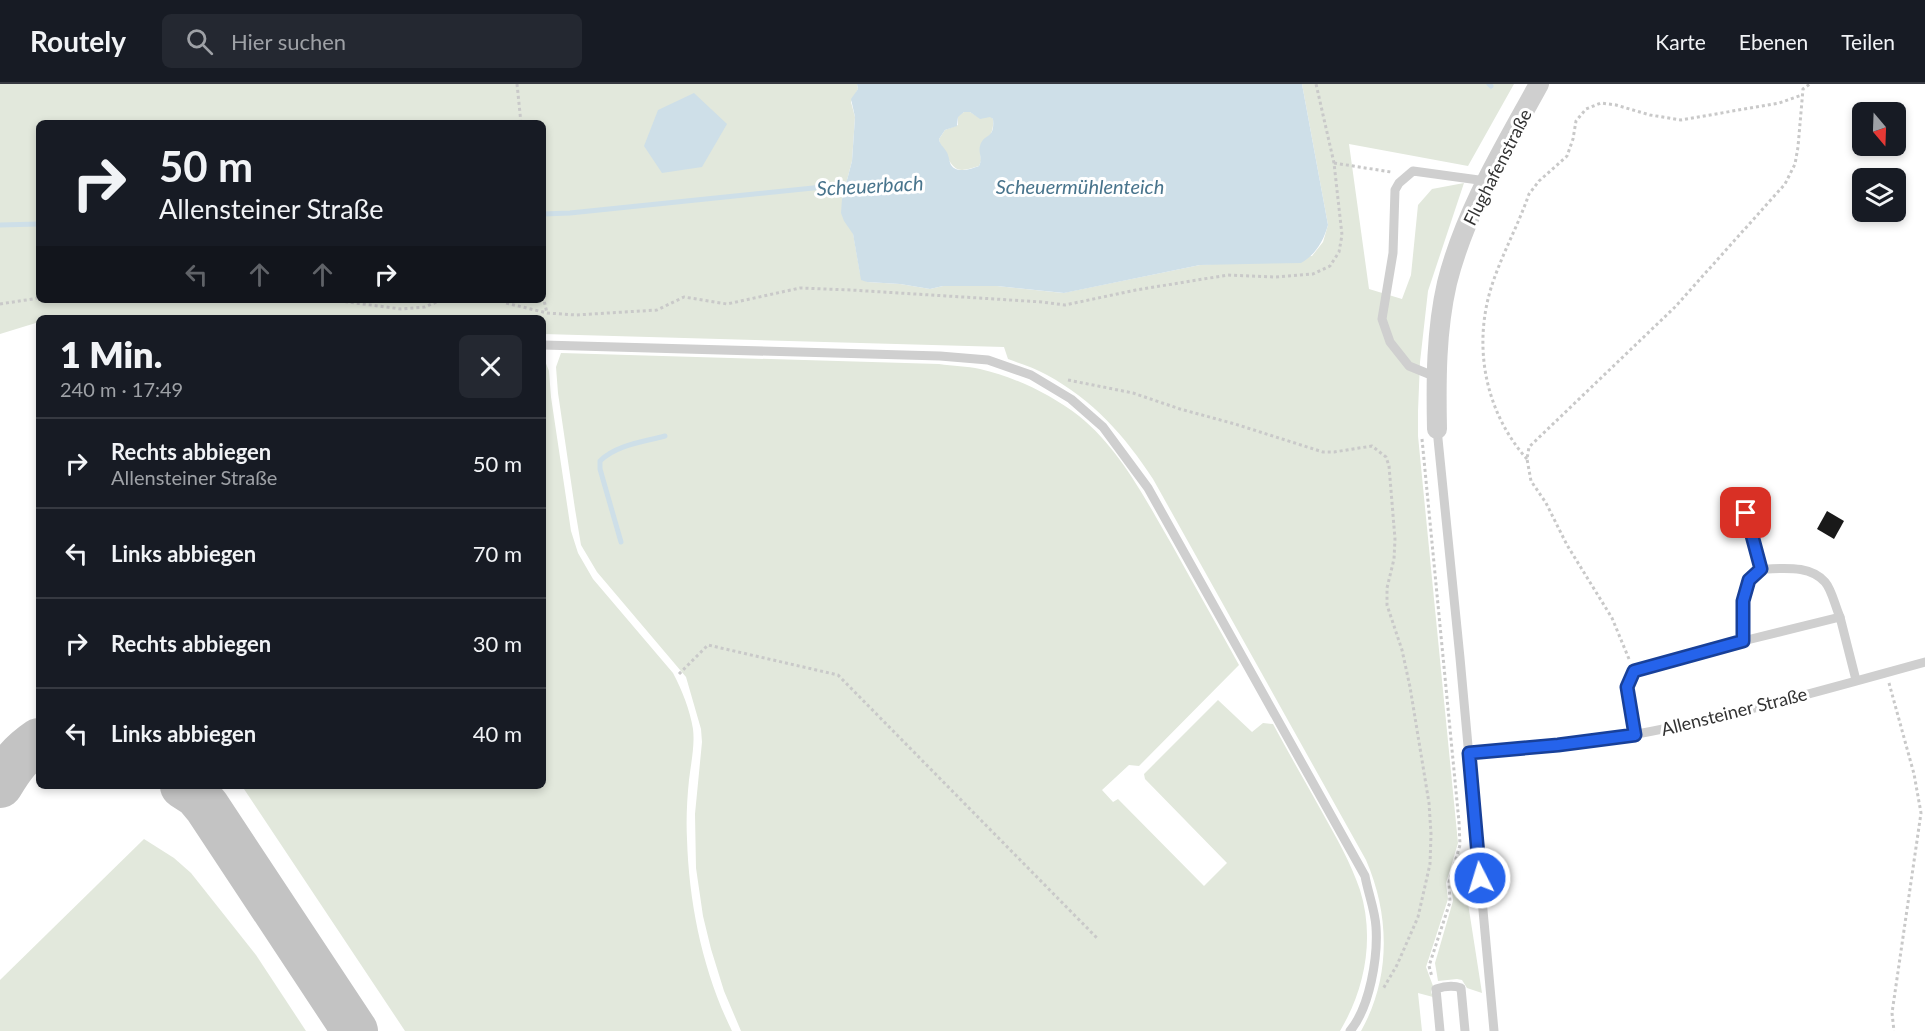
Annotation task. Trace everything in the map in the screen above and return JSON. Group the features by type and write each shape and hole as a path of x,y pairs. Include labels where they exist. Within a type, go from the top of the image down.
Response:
{"street":[{"name":"Flughafenstraße","path":"1429,430 1442,314 1447,283 1457,250 1486,181 1539,84"}],"lane":[{"path":"1436,377 1408,366 1390,342 1382,319 1392,253 1395,190 1399,183 1413,171 1486,181"},
{"path":"546,345 928,356 988,360 1030,375 1071,399 1103,427 1148,488 1365,876 1376,925 1377,952 1368,993 1355,1025 1350,1031"},
{"path":"1429,430 1469,753 1494,1031"},
{"path":"1741,494 1761,569"},
{"path":"1743,641 1743,601 1749,580 1761,569 1797,568 1816,575 1826,583 1840,617 1856,680"},
{"path":"1635,735 1627,687 1634,671 1840,617"},
{"name":"Allensteiner Straße","path":"1469,753 1635,735 1732,713 1925,662"},
{"path":"1440,1031 1436,989 1455,986 1461,988 1465,1031"}],"path":[{"path":"517,84 521,120"},
{"path":"506,303 547,313 576,315 657,310 684,297 727,304 800,288 1065,305 1228,275 1276,277 1312,274 1330,266 1339,252 1342,235 1334,163 1316,84"},
{"path":"1634,671 1612,618 1531,481 1527,459 1529,447 1675,307 1785,184 1795,164 1803,89 1810,84"},
{"path":"1527,459 1507,432 1488,386 1482,362 1485,317 1491,288 1529,194 1539,181 1567,156 1574,139 1576,122 1581,115 1586,109 1601,103 1616,105 1650,116 1681,120 1779,103 1802,95"},
{"path":"1334,163 1408,175"},
{"path":"0,304 36,298"},
{"path":"356,303 401,309 425,307 434,303"},
{"path":"545,303 547,313"},
{"path":"1051,388 1062,379 1133,393 1323,452 1372,446 1386,458 1389,466 1395,539 1394,559 1387,588 1387,605 1402,650 1410,687 1429,803 1430,864 1418,917 1407,944 1387,984 1379,993 1368,993"},
{"path":"1429,430 1460,845 1449,882 1450,902 1429,966 1436,989"},
{"path":"679,674 708,645 838,675 1097,938"},
{"path":"1886,673 1914,774 1921,813 1892,1013 1894,1031"}],"shaded area":[{"path":"0,84 857,84 858,89 851,102 855,117 852,161 842,199 853,233 860,273 867,282 930,289 943,286 997,286 1063,293 1200,265 1312,256 1323,242 1328,225 1302,84 1514,84 1468,166 1349,144 1369,289 1402,299 1411,275 1418,205 1432,189 1464,183 1428,291 1420,362 1418,436 1458,843 1446,883 1448,899 1426,967 1433,986 1431,992 1433,997 1418,993 1422,1031 1361,1031 1378,990 1384,946 1380,902 1374,881 1366,860 1153,479 1107,420 1064,385 1033,368 1008,359 1004,347 546,334 546,315 36,315 36,323 0,334"},
{"path":"964,112 970,112 980,118 990,116 993,119 993,128 980,148 979,166 960,170 950,162 939,139 945,130 958,125 958,116"},
{"path":"561,353 939,364 970,367 1032,387 1056,400 1094,429 1120,459 1152,510 1239,665 1139,766 1129,765 1102,790 1113,802 1118,799 1204,886 1227,863 1145,779 1144,774 1218,700 1252,732 1263,723 1273,724 1343,850 1360,890 1364,908 1367,926 1365,963 1356,998 1340,1031 741,1031 724,991 711,949 703,916 696,868 695,814 702,742 701,729 686,677 597,572 581,545 558,393 556,367"},
{"path":"546,364 549,371 571,531 578,553 593,579 673,673 690,715 694,741 688,787 687,824 688,863 694,913 713,985 732,1031 405,1031 244,789 546,789"},
{"path":"144,839 174,858 191,873 256,955 306,1031 0,1031 0,980"},
{"path":"1460,852 1482,993 1467,988 1462,980 1438,981 1435,963 1453,901 1451,881"}],"water":[{"name":"Scheuermühlenteich","path":"857,84 1302,84 1328,225 1318,247 1301,263 1200,265 1064,293 997,286 943,286 930,289 867,282 861,280 853,234 841,213 842,199 852,161 855,117 851,99 858,89","holes":["964,112 970,112 980,119 990,117 993,119 992,131 980,146 979,166 964,170 957,169 951,165 939,139 945,130 957,126 958,117"]},
{"path":"694,93 727,124 702,167 662,173 644,146 658,110"}],"building":[{"path":"1827,511 1844,521 1834,539 1817,529"}],"waterway":[{"name":"Scheuerbach","path":"546,214 852,184"},
{"name":"Scheuerbach","path":"0,225 36,224"},
{"path":"621,542 600,469 600,461 614,451 665,436"}],"taxiway":[{"path":"0,785 17,760 36,744"},
{"path":"188,789 197,795 207,807 355,1031"}],"route":[{"path":"1480,878 1469,753 1635,735 1627,687 1634,671 1743,641 1743,601 1749,580 1761,569 1746,513"}]}
